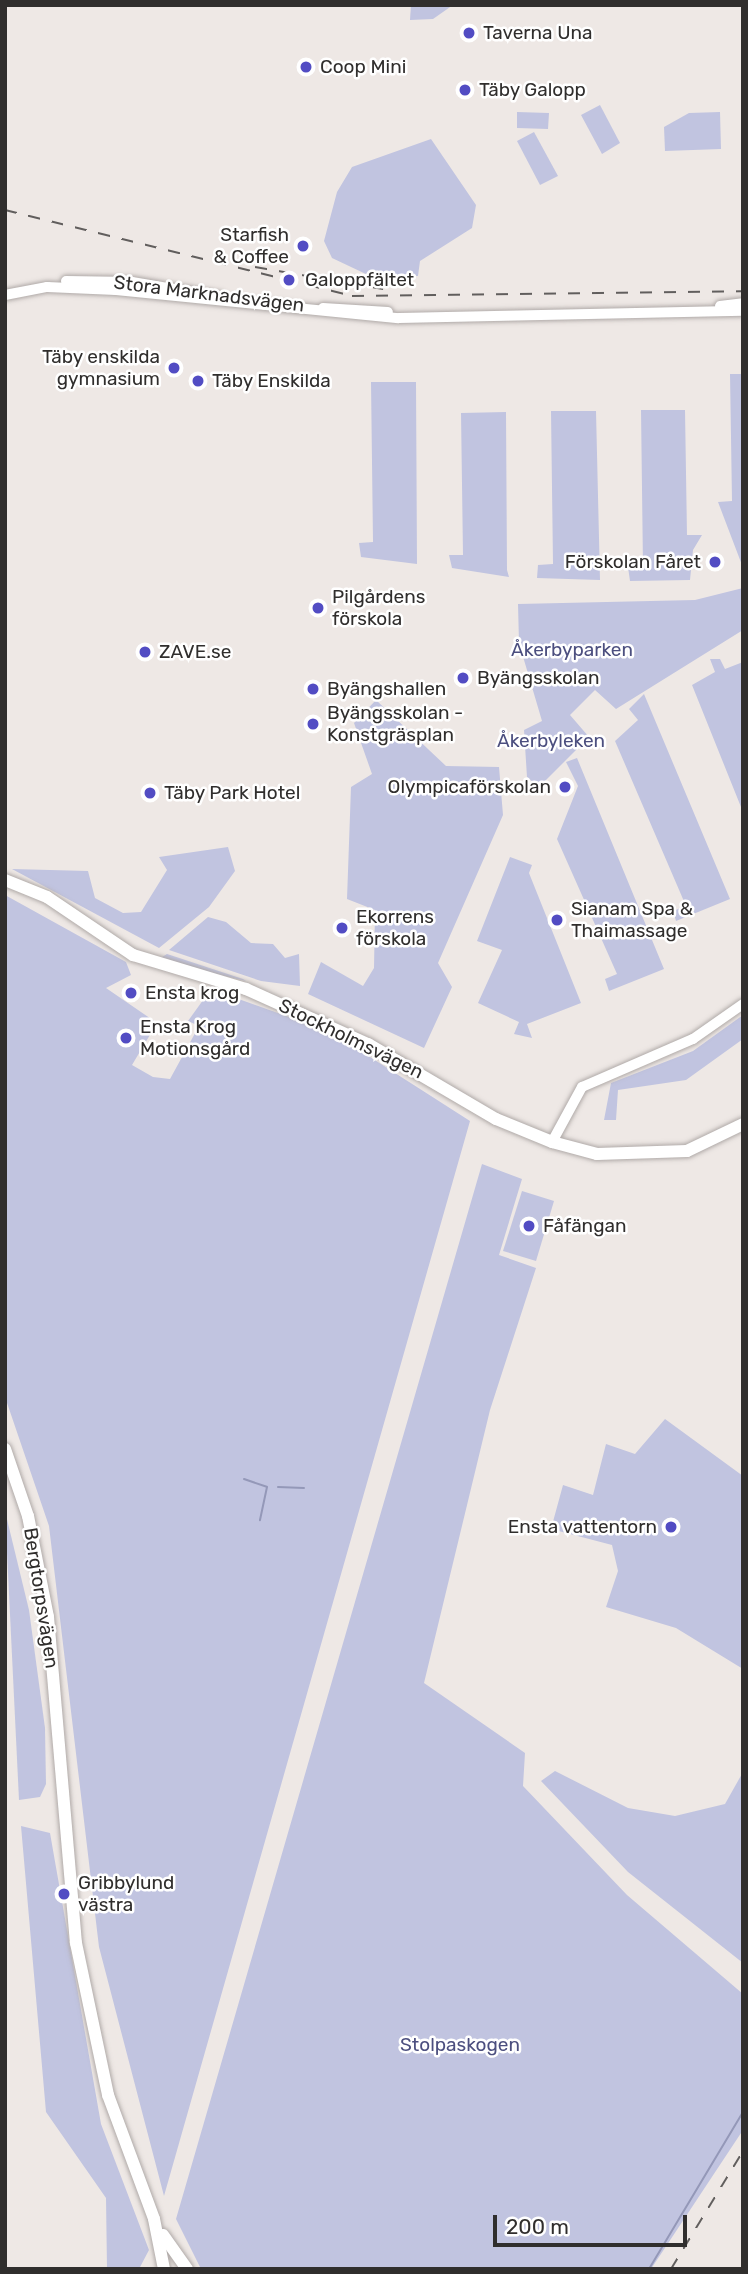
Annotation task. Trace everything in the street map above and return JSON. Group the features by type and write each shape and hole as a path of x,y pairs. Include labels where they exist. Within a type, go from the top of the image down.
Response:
{"main road":[{"name":"Stockholmsvägen","path":"5,880 47,897 133,955 246,989 368,1044 496,1119 552,1142 597,1153 687,1151 743,1124"},
{"name":"Bergtorpsvägen","path":"5,1449 40,1564 82,1973 107,2095 154,2219 164,2268 184,2266 154,2219"}],"street":[{"name":"Stora Marknadsvägen","path":"5,289 62,281 240,301 455,316 714,310 743,313"},
{"name":"Stora Marknadsvägen","path":"5,295 60,287 132,287"},
{"name":"Stora Marknadsvägen","path":"714,310 743,303"},
{"path":"552,1142 582,1087 693,1039 743,1004"}],"green space":[{"path":"411,5 453,5 433,19 410,20"},
{"path":"600,105 620,143 602,154 581,115"},
{"path":"517,112 549,113 548,129 517,128"},
{"path":"720,112 721,149 665,151 664,127 689,113"},
{"path":"534,132 558,176 540,185 517,141"},
{"path":"431,139 476,205 472,228 420,261 418,276 368,275 332,258 324,241 337,192 352,167"},
{"path":"730,374 743,374 742,565 718,502 732,501"},
{"path":"371,382 416,382 417,564 361,557 359,543 373,542"},
{"path":"641,410 685,410 687,535 702,535 693,550 690,580 630,581 628,567 643,567"},
{"path":"551,411 596,411 600,580 537,578 538,565 553,564"},
{"path":"506,412 509,577 452,568 449,555 463,555 461,413"},
{"name":"Åkerbyparken","path":"743,588 743,630 616,709 595,690 570,715 589,737 539,787 527,777 524,730 542,721 519,643 518,604 695,600"},
{"path":"710,659 720,659 725,669 743,662 743,812 692,685 715,672"},
{"path":"644,694 730,899 676,921 673,911 686,906 615,741 638,720 629,709"},
{"path":"376,700 446,766 499,767 503,815 438,963 452,987 424,1048 308,994 321,962 363,986 374,968 375,910 347,899 351,787 372,774 354,723"},
{"path":"577,758 664,969 609,991 605,979 617,974 557,839 578,786 566,762"},
{"path":"228,847 235,871 209,907 159,948 12,869 88,871 95,898 123,913 141,912 167,870 159,857"},
{"path":"510,857 532,865 529,873 581,1003 527,1024 532,1038 514,1034 519,1022 478,1003 502,950 477,941"},
{"path":"5,895 126,962 131,975 106,988 157,1023 132,1065 153,1077 170,1079 199,1026 188,1021 211,989 331,1032 470,1121 164,2196 99,1947 49,1526 5,1397"},
{"path":"208,917 226,922 251,943 273,944 285,958 299,954 300,986 261,981 169,950"},
{"path":"167,954 243,979 246,981 157,960"},
{"path":"743,1015 743,1039 686,1080 618,1090 616,1120 604,1120 611,1083 693,1051"},
{"name":"Stolpaskogen","path":"482,1164 522,1179 499,1255 536,1268 490,1410 424,1683 525,1753 523,1786 627,1895 743,1994 743,2130 651,2269 201,2269 176,2219"},
{"name":"Fåfängan","path":"522,1191 554,1201 536,1261 503,1251"},
{"path":"665,1419 743,1476 743,1669 676,1628 606,1607 618,1571 612,1545 551,1529 563,1485 593,1495 606,1444 635,1454"},
{"path":"5,1511 29,1610 45,1728 46,1784 40,1797 19,1800"},
{"path":"555,1771 628,1808 675,1816 725,1804 743,1772 743,1963 628,1872 541,1781"},
{"path":"21,1826 50,1833 101,2124 149,2250 139,2269 107,2269 106,2198 46,2112"}],"waterway":[{"path":"244,1479 267,1487 260,1520"},
{"path":"278,1487 304,1488"},
{"path":"649,2269 743,2112"}],"railway":[{"path":"5,210 352,296 743,291"},
{"path":"255,267 383,289"},
{"path":"671,2269 743,2151"}],"place":[{"name":"Taverna Una","path":"469,33"},
{"name":"Coop Mini","path":"306,67"},
{"name":"Täby Galopp","path":"465,90"},
{"name":"Starfish & Coffee","path":"303,246"},
{"name":"Galoppfältet","path":"289,280"},
{"name":"Täby enskilda gymnasium","path":"174,368"},
{"name":"Täby Enskilda","path":"198,381"},
{"name":"Förskolan Fåret","path":"715,562"},
{"name":"Pilgårdens förskola","path":"318,608"},
{"name":"ZAVE.se","path":"145,652"},
{"name":"Byängsskolan","path":"463,678"},
{"name":"Byängshallen","path":"313,689"},
{"name":"Byängsskolan - Konstgräsplan","path":"313,724"},
{"name":"Olympicaförskolan","path":"565,787"},
{"name":"Täby Park Hotel","path":"150,793"},
{"name":"Sianam Spa & Thaimassage","path":"557,920"},
{"name":"Ekorrens förskola","path":"342,928"},
{"name":"Ensta krog","path":"131,993"},
{"name":"Ensta Krog Motionsgård","path":"126,1038"},
{"name":"Fåfängan","path":"529,1226"},
{"name":"Ensta vattentorn","path":"671,1527"},
{"name":"Gribbylund västra","path":"64,1894"}],"park label":[{"name":"Åkerbyleken","path":"551,741"}]}
